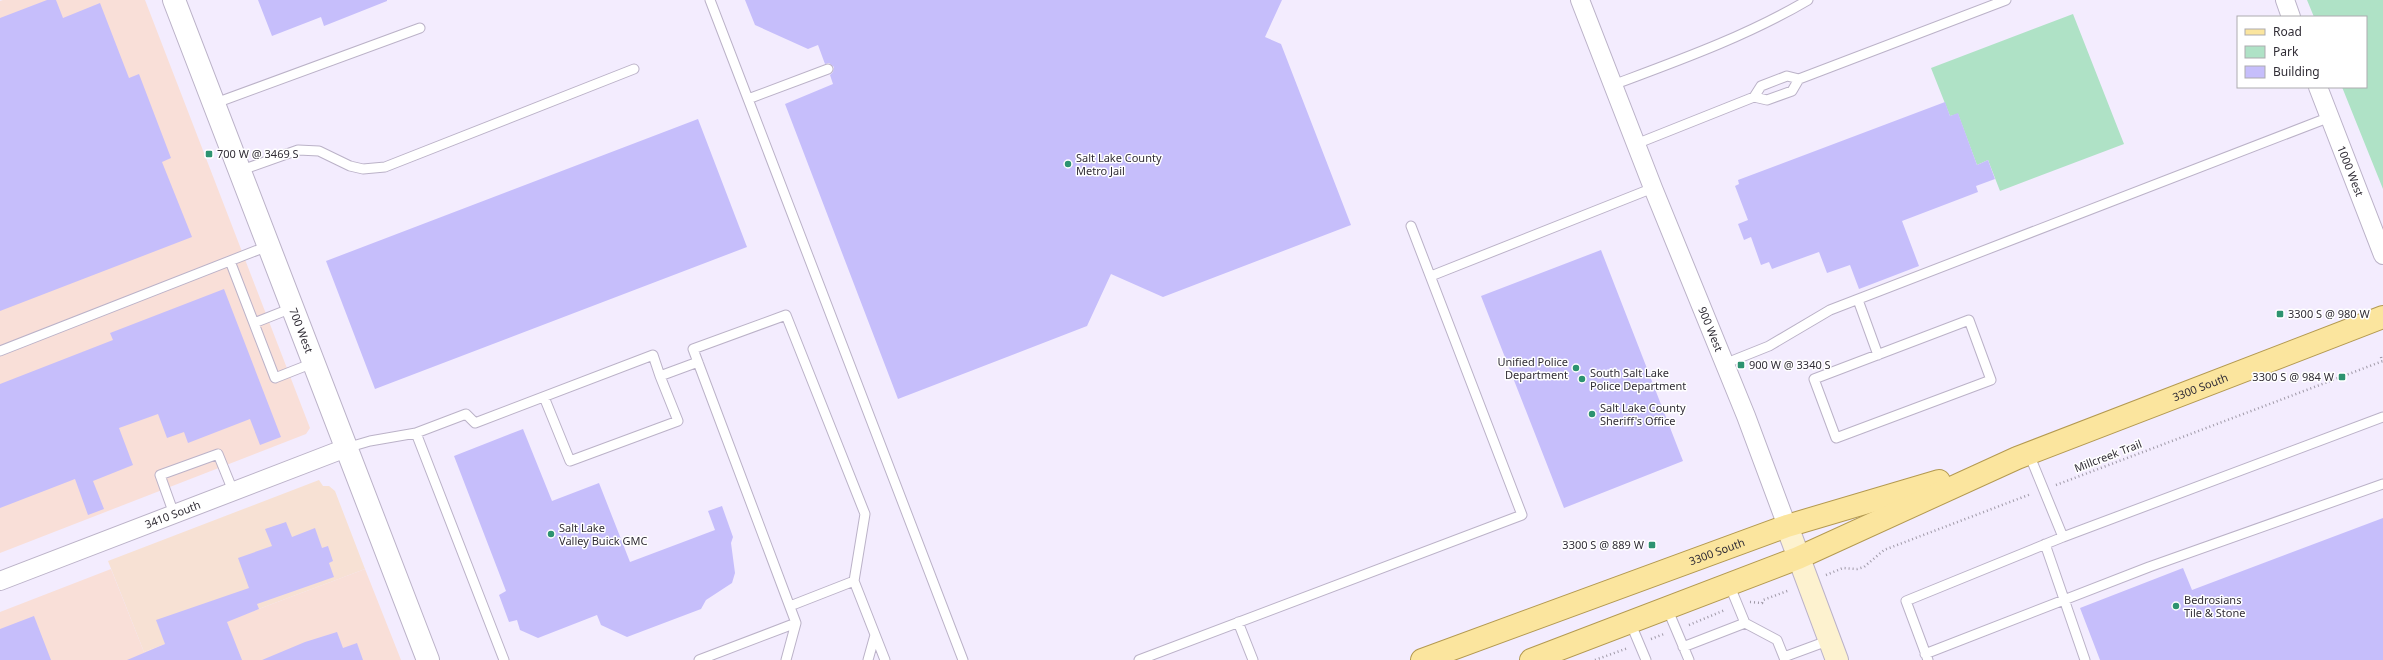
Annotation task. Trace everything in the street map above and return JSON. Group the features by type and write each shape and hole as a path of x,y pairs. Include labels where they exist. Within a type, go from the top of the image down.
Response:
{"main road":[{"name":"3300 South","path":"1532,660 1798,558 2023,456 2383,318"},
{"name":"3300 South","path":"1422,660 1787,526 2023,456"},
{"name":"900 West","path":"1787,526 1837,660"}],"street":[{"name":"700 West","path":"174,0 428,660"},
{"name":"900 West","path":"1580,0 1652,188 1724,364 1787,526"},
{"path":"2285,0 2291,16"},
{"name":"1000 West","path":"2318,88 2383,255"},
{"name":"3410 South","path":"0,581 346,448"}],"lane":[{"path":"710,0 963,660"},
{"path":"1613,85 1689,56 1781,16 1808,0"},
{"path":"1754,97 1761,86 1787,76 1799,79 2006,0"},
{"path":"213,104 420,28"},
{"path":"239,171 298,150 319,151 350,166 363,168 385,167 634,69"},
{"path":"748,100 828,69"},
{"path":"1636,144 1754,97 1767,100 1792,91 1799,79"},
{"path":"1724,364 1769,346 1830,310 2330,117"},
{"path":"1431,276 1652,188"},
{"path":"1139,660 1522,516 1411,226"},
{"path":"0,351 268,246"},
{"path":"230,261 275,378 313,363"},
{"path":"1858,300 1878,354"},
{"path":"254,323 292,308"},
{"path":"786,660 796,623 694,350 786,314 866,514 854,582 885,660"},
{"path":"1969,320 1991,380 1836,438 1814,379 1878,354 1969,320"},
{"path":"346,448 416,433 466,414 476,423 653,355 678,421 570,461 544,397"},
{"path":"660,376 698,362"},
{"path":"2383,417 2063,537 1906,602 1926,657 2064,600 2149,567 2383,484"},
{"path":"416,433 504,660"},
{"path":"174,514 160,475 218,454 233,491"},
{"path":"2023,456 2043,490 2063,537"},
{"path":"2045,544 2085,660"},
{"path":"790,606 854,582"},
{"path":"1729,584 1745,623 1777,640 1785,659 1830,640"},
{"path":"1667,608 1689,660"},
{"path":"1238,622 1253,660"},
{"path":"1630,622 1646,660"},
{"path":"699,660 796,623"},
{"path":"1683,646 1745,623"},
{"path":"868,660 875,635"}],"path":[{"name":"Millcreek Trail","path":"1843,568 1857,569 1864,567 1884,550 2383,361"}],"shaded area":[{"path":"145,0 310,428 306,434 0,553 0,1"},
{"path":"319,480 323,486 329,486 335,491 365,569 144,652 108,561"},
{"path":"111,569 144,652 365,569 401,660 0,660 0,612"}],"green space":[{"path":"2307,0 2383,0 2383,189 2342,88 2367,88 2367,16 2314,16"},
{"path":"2073,14 2124,144 2000,191 1988,160 1977,165 1958,114 1950,116 1931,68"}],"building":[{"path":"47,0 56,0 63,18 100,3 129,78 139,74 171,158 162,162 192,237 0,311 0,18"},
{"path":"258,0 387,1 324,26 321,17 272,36"},
{"name":"Salt Lake County Metro Jail","path":"745,0 1282,0 1265,37 1281,44 1351,225 1163,297 1111,274 1087,326 898,399 785,104 833,84 830,75 833,72 834,67 829,63 825,64 818,45 808,49 755,25"},
{"path":"1945,102 1950,116 1958,113 1977,165 1988,160 1995,179 1976,186 1978,192 1902,221 1919,266 1859,289 1850,265 1827,273 1819,252 1772,269 1769,262 1761,265 1751,237 1744,240 1738,224 1748,220 1735,186 1739,184 1738,180"},
{"path":"698,119 747,247 375,389 326,261"},
{"name":"South Salt Lake Police Department","path":"1601,250 1683,461 1564,508 1481,296"},
{"path":"224,289 281,437 260,445 250,419 188,443 184,432 167,438 158,414 119,428 133,465 93,481 104,509 88,515 75,479 0,508 0,384 113,340 110,333"},
{"name":"Salt Lake Valley Buick GMC","path":"523,429 552,501 599,483 630,562 715,530 708,511 722,506 733,537 731,543 735,573 732,583 706,600 701,609 627,637 601,625 597,615 538,638 520,630 517,620 509,622 499,595 506,591 454,456"},
{"path":"2383,518 2383,660 2100,660 2080,608 2183,568 2192,590"},
{"path":"286,522 292,537 315,528 322,548 328,546 333,561 329,563 334,577 257,604 259,609 227,622 242,660 127,660 165,644 156,620 249,588 238,558 272,546 265,529"},
{"path":"34,616 51,660 0,660 0,629"},
{"path":"337,632 343,648 357,643 363,660 262,660 305,642"}],"place":[{"name":"700 W @ 3469 S","path":"209,154"},
{"name":"Salt Lake County Metro Jail","path":"1068,164"},
{"name":"3300 S @ 980 W","path":"2280,314"},
{"name":"900 W @ 3340 S","path":"1741,365"},
{"name":"Unified Police Department","path":"1576,368"},
{"name":"3300 S @ 984 W","path":"2342,377"},
{"name":"South Salt Lake Police Department","path":"1582,379"},
{"name":"Salt Lake County Sheriff's Office","path":"1592,414"},
{"name":"Salt Lake Valley Buick GMC","path":"551,534"},
{"name":"3300 S @ 889 W","path":"1652,545"},
{"name":"Bedrosians Tile & Stone","path":"2176,606"}]}
